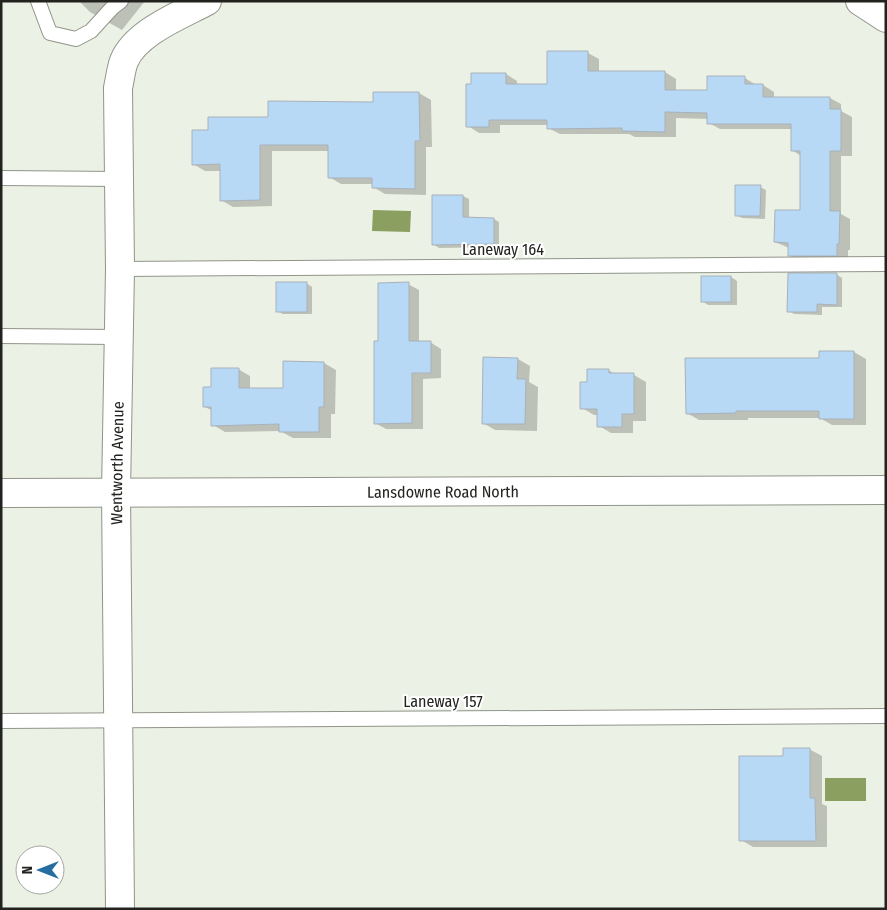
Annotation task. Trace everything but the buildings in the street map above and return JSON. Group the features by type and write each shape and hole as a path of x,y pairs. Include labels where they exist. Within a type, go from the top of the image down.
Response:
{"street":[{"name":"Wentworth Avenue","path":"120,909 116,492 120,269 118,88 124,62 134,44 154,30 207,1"},
{"path":"860,1 886,18"},
{"name":"Lansdowne Road North","path":"1,493 886,490"}],"lane":[{"path":"38,1 50,33 76,39 91,31 121,1"},
{"path":"1,178 119,179"},
{"name":"Laneway 164","path":"120,269 886,264"},
{"path":"1,336 118,337"},
{"name":"Laneway 157","path":"1,721 886,716"}],"shaded area":[{"path":"373,210 411,211 410,232 372,231"},
{"path":"825,778 866,778 866,801 825,801"}]}
